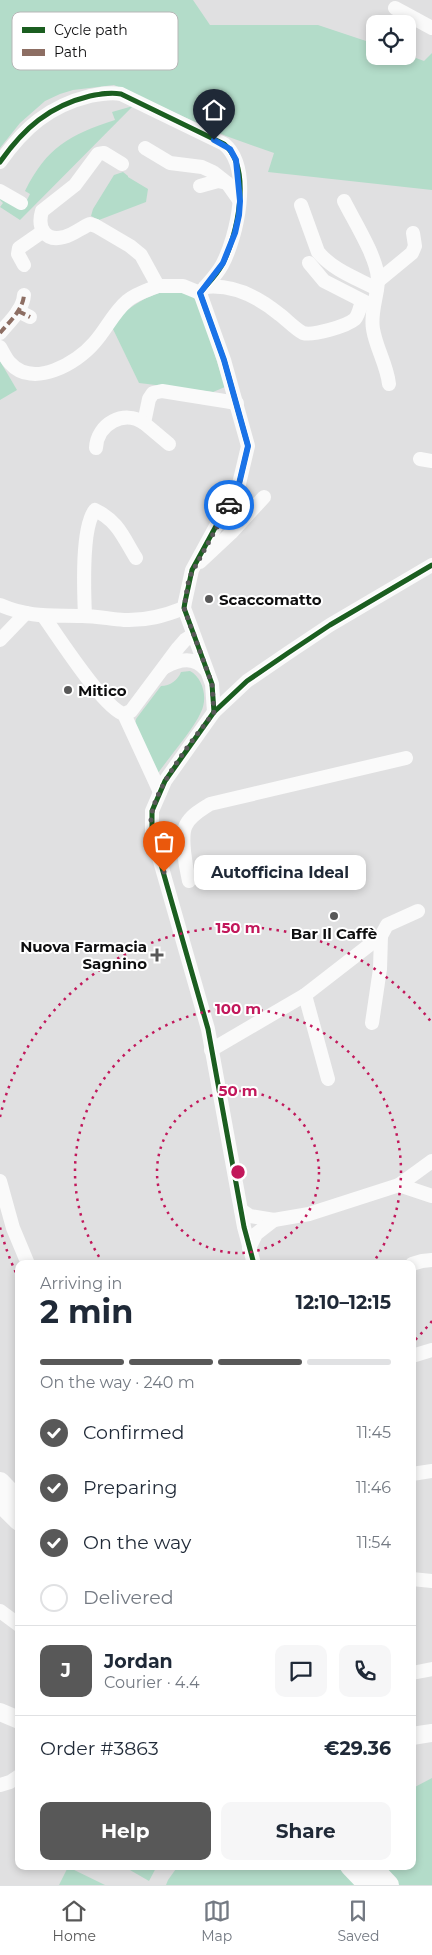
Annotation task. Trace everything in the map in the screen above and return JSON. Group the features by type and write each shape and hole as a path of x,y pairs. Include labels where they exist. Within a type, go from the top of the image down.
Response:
{"highway":[{"path":"0,1482 15,1498"},
{"path":"0,1502 15,1517"},
{"path":"354,1870 368,1885"},
{"path":"375,1870 389,1885"}],"main road":[{"path":"0,1712 15,1718"},
{"path":"416,1735 432,1733"}],"street":[{"path":"395,8 432,28"},
{"path":"0,162 25,131 54,109 69,101 112,92 120,94 224,144 230,149 238,166 240,201 238,224 228,252 218,271 202,290"},
{"path":"145,148 170,163 202,167 213,172 227,183 240,201"},
{"path":"122,164 104,153 98,154 74,184 42,211 39,219 42,232 47,236 64,237 93,224 130,246 141,255 158,286"},
{"path":"200,186 218,181 227,183"},
{"path":"0,191 21,203"},
{"path":"344,201 372,256 378,272 377,285"},
{"path":"300,204 318,252 323,258 347,274 377,285"},
{"path":"24,265 18,254 19,248 42,232"},
{"path":"0,347 10,364 24,372 43,373 63,366 76,360 94,343 116,312 128,300 158,286 183,286 202,290 221,286 248,294 274,310 301,331 310,334 325,331 351,321 368,303 377,285 412,253 415,246 413,233"},
{"path":"309,263 324,282 368,303"},
{"path":"202,290 237,403 248,446 234,497 192,570 184,608 212,684 214,712"},
{"path":"0,333 24,314 24,295"},
{"path":"368,303 373,330 385,362 389,384"},
{"path":"144,423 150,395 157,392 237,403"},
{"path":"96,448 101,431 111,422 129,417 144,423 169,444"},
{"path":"192,570 231,533 264,497"},
{"path":"85,616 85,550 90,516 95,510 108,516 115,523 136,558"},
{"path":"253,1260 241,1210 212,1050 202,1006 152,833 152,811 172,771 214,712 248,681 330,626 432,565"},
{"path":"0,605 44,617 85,616 124,620 160,617 184,608"},
{"path":"0,640 26,613"},
{"path":"44,617 93,685 113,708 124,714 160,792"},
{"path":"124,714 131,712 178,648 193,635"},
{"path":"165,668 177,661 189,660 201,664 206,670"},
{"path":"189,880 185,861 185,826 191,817 210,804 406,758"},
{"path":"212,1050 305,994 381,936 387,925 418,911"},
{"path":"372,1024 380,969 381,936"},
{"path":"305,994 328,1079"},
{"path":"241,1210 250,1216 274,1220 308,1214 399,1185 432,1161"},
{"path":"0,1181 13,1228 26,1260"},
{"path":"399,1185 432,1196"},
{"path":"249,1248 256,1234 274,1220"},
{"path":"416,1262 432,1260"},
{"path":"416,1355 432,1350"},
{"path":"416,1473 432,1471"},
{"path":"416,1579 432,1581"},
{"path":"0,1611 15,1622"},
{"path":"416,1672 432,1669"},
{"path":"0,1785 15,1779"}],"green space":[{"path":"0,0 193,0 210,25 318,25 366,41 366,65 416,65 416,58 424,61 432,53 432,190 268,172 274,153 226,136 114,85 73,90 60,94 45,101 20,123 0,148"},
{"path":"133,106 20,220 0,207 3,203 0,200 0,195 26,202 30,194 25,191 33,176 51,153 61,145 72,137 115,120 112,112"},
{"path":"123,172 148,189 146,202 99,220 91,216 93,209 114,175"},
{"path":"168,290 192,295 199,304 225,387 213,392 139,383 111,325 137,303"},
{"path":"0,361 17,390 0,400"},
{"path":"190,671 201,683 204,695 203,707 193,727 158,773 135,724 136,719 161,686 173,682 181,672"},
{"path":"432,1778 432,1885 166,1885 175,1870 416,1870 416,1786"},
{"path":"66,1870 74,1870 105,1885 59,1885"},
{"path":"130,1870 155,1870 149,1881"}],"marked path":[{"path":"0,333 18,311 24,295"},
{"path":"18,311 30,317"}],"cycle path":[{"path":"0,162 18,139 50,112 75,100 109,93 121,94 224,144 233,155 238,169 240,185 240,203 233,238 222,265 200,293 224,360 248,446 239,484 192,570 184,608 212,684 214,712"},
{"path":"253,1260 244,1227 208,1029 152,833 152,811 165,781 214,712 247,681 330,625 432,565"}],"way so far":[{"path":"164,872 152,833 152,811 165,781 214,712 212,684 184,608 186,593 192,570 229,505"}],"place":[{"name":"Scaccomatto","path":"209,599"},
{"name":"Mitico","path":"68,690"},
{"name":"Autofficina Ideal","path":"164,872"},
{"name":"Bar Il Caffè","path":"334,916"},
{"name":"Nuova Farmacia Sagnino","path":"157,955"}],"route":[{"path":"214,140 230,149 236,160 240,201 238,224 223,263 200,293 224,360 248,446 239,484 229,505"}]}
